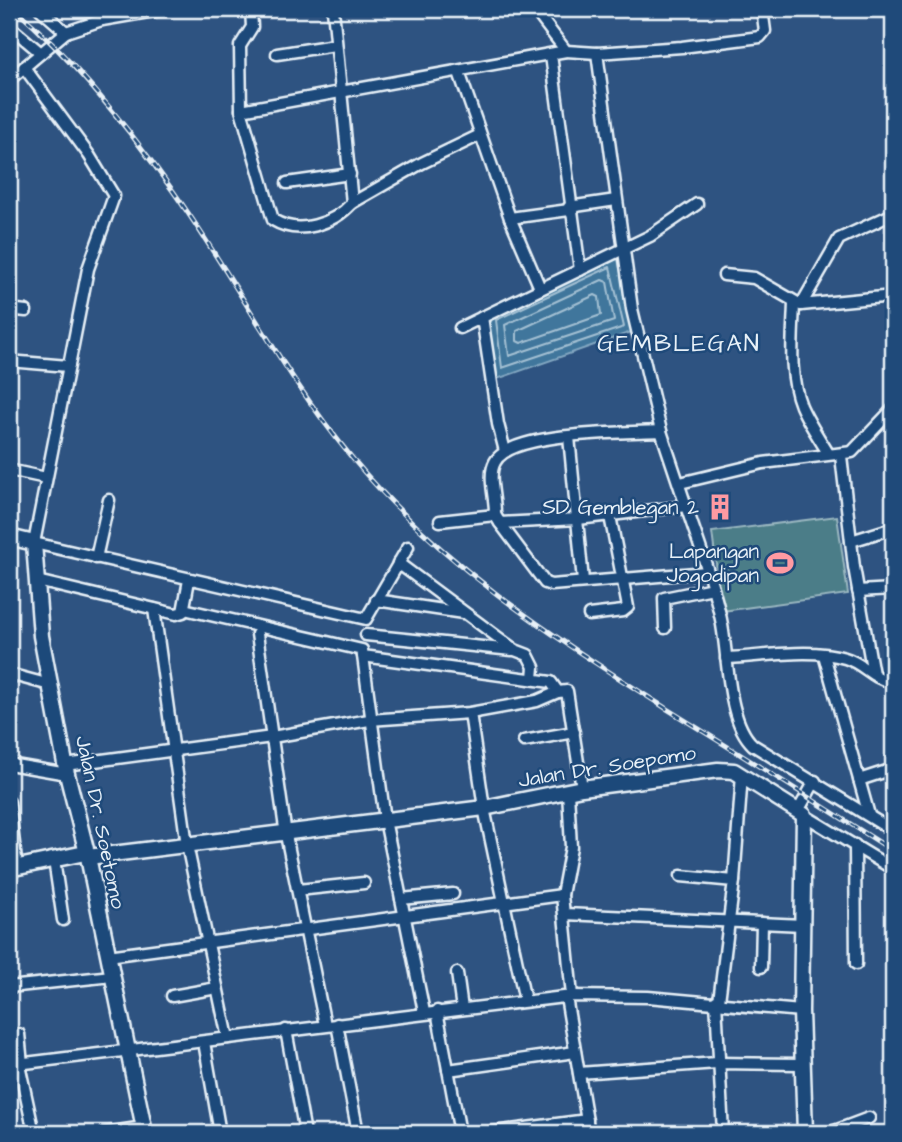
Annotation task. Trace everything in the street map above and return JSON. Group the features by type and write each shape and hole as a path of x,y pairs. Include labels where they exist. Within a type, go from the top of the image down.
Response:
{"street":[{"path":"40,9 66,32"},
{"path":"9,80 66,32 101,14 159,9"},
{"path":"251,9 252,27 240,46 241,110 273,220 293,229 334,219 352,203 422,163 481,135"},
{"path":"332,9 352,203"},
{"path":"534,9 566,51"},
{"path":"241,110 566,51 597,53 760,37 765,31 762,9"},
{"path":"9,26 41,53"},
{"path":"277,54 335,45"},
{"path":"597,53 622,249 661,431 713,588 737,710 748,740 893,831"},
{"path":"551,55 569,208 580,270"},
{"path":"24,67 89,155 114,195 88,270 34,543"},
{"path":"459,72 510,218 540,289"},
{"path":"287,183 350,174"},
{"path":"510,218 616,200"},
{"path":"460,328 622,249 675,221 697,204"},
{"path":"828,453 802,407 796,387 792,351 797,304 839,239 893,214"},
{"path":"724,275 754,278 797,304 893,297"},
{"path":"9,309 26,311"},
{"path":"482,317 498,424 505,451"},
{"path":"9,361 68,366"},
{"path":"680,483 762,463 828,453 841,456 863,444 893,409"},
{"path":"661,431 531,440 505,451 493,464 498,519 545,583 707,572"},
{"path":"569,437 583,581"},
{"path":"841,456 858,592 873,674"},
{"path":"9,470 46,478"},
{"path":"96,558 109,499"},
{"path":"440,521 579,519 687,506"},
{"path":"589,615 627,610 610,516"},
{"path":"851,541 893,528"},
{"path":"9,537 366,619"},
{"name":"Jalan Dr. Soetomo","path":"34,543 40,624 50,685 145,1130"},
{"path":"408,547 366,619 363,653 369,720 385,820 425,1012"},
{"path":"398,563 515,650 531,658 533,677"},
{"path":"37,581 179,614 184,609 190,580"},
{"path":"665,628 664,598 713,588"},
{"path":"858,592 893,589"},
{"path":"376,600 466,614"},
{"path":"154,609 187,845 228,1038"},
{"path":"184,609 363,653 533,677 551,682 558,692"},
{"path":"257,634 286,835 325,1025"},
{"path":"366,635 515,650"},
{"path":"726,658 824,655 853,660 873,674 893,681"},
{"path":"824,655 869,815"},
{"path":"9,674 50,685"},
{"path":"9,764 66,769 172,748 272,737 369,720 470,713 537,701 567,691 575,732 575,789 562,895 575,1052 589,1133"},
{"path":"470,713 484,808 525,1001"},
{"path":"524,741 575,732"},
{"path":"859,780 893,769"},
{"name":"Jalan Dr. Soepomo","path":"13,868 86,855 286,835 484,808 575,789 718,770 734,771 742,775 801,813"},
{"path":"723,1133 717,1063 717,1001 730,920 742,775"},
{"path":"801,1133 801,813 815,781"},
{"path":"9,802 13,868"},
{"path":"801,813 893,869"},
{"path":"855,845 856,964"},
{"path":"54,860 63,920"},
{"path":"681,876 734,881"},
{"path":"298,890 364,883"},
{"path":"401,899 453,894"},
{"path":"108,956 562,895"},
{"path":"565,914 803,925"},
{"path":"761,967 762,923"},
{"path":"457,973 462,1009"},
{"path":"9,987 112,976"},
{"path":"172,996 218,988"},
{"path":"17,1065 425,1012 569,997 717,1001 801,1011"},
{"path":"437,1012 460,1133"},
{"path":"337,1024 358,1133"},
{"path":"286,1030 305,1133"},
{"path":"19,1034 17,1065 34,1133"},
{"path":"204,1042 220,1133"},
{"path":"448,1070 575,1052"},
{"path":"579,1073 717,1063 801,1064"},
{"path":"830,1133 869,1118"},
{"path":"486,1133 514,1132 587,1120"},
{"path":"106,1133 145,1130"}],"green space":[{"name":"Lapangan Jogodipan","path":"837,516 848,594 722,611 712,532"}],"water":[{"path":"617,255 634,331 497,379 486,316"}],"railway":[{"path":"15,9 59,50 137,142 196,224 282,361 328,427 387,497 423,533 461,566 540,626 893,851"}],"place":[{"name":"SD Gemblegan 2","path":"720,507"},
{"name":"Lapangan Jogodipan","path":"780,563"}],"district":[{"name":"GEMBLEGAN","path":"679,343"}]}
